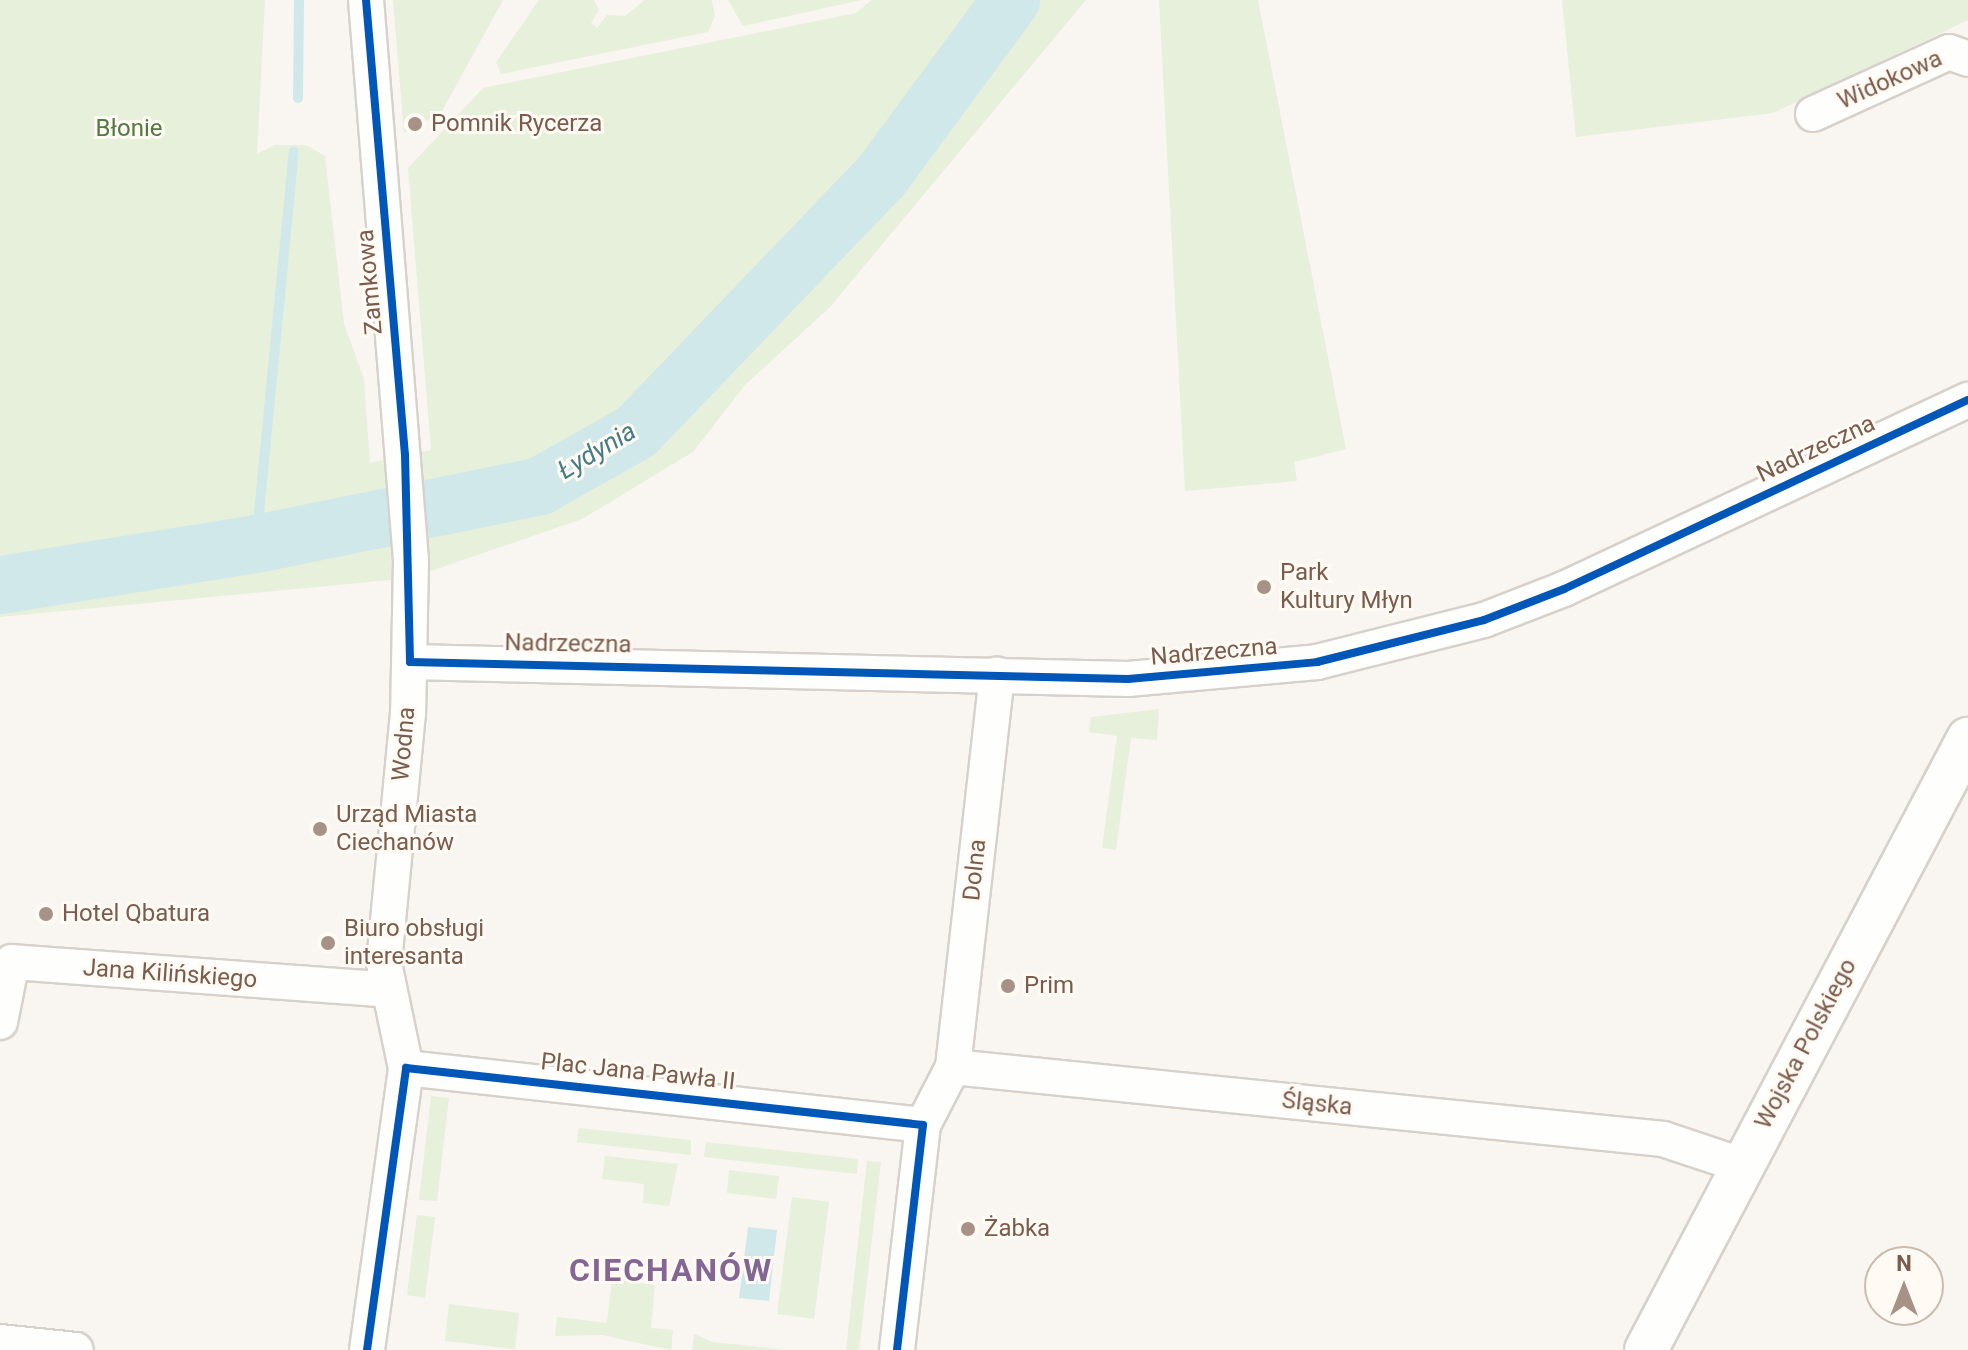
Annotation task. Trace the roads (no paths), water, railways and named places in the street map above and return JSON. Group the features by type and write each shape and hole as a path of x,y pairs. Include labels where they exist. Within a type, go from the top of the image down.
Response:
{"street":[{"name":"Zamkowa","path":"366,0 411,561"},
{"name":"Widokowa","path":"1813,114 1949,52 1968,59"},
{"name":"Nadrzeczna","path":"410,662 997,674 1206,674 1399,644 1564,589 1968,400"},
{"name":"Wodna","path":"406,1068 389,990 385,936 410,662 411,561"},
{"name":"Dolna","path":"953,1067 997,674"},
{"name":"Wojska Polskiego","path":"1646,1350 1968,739"},
{"name":"Jana Kilińskiego","path":"0,1022 12,962 389,990"},
{"path":"897,1350 923,1125 953,1067"},
{"name":"Śląska","path":"953,1067 1663,1139 1741,1165"},
{"path":"367,1350 406,1068"},
{"name":"Plac Jana Pawła II","path":"406,1068 923,1125"},
{"path":"0,1342 76,1350"}],"water":[{"path":"748,1227 777,1230 769,1301 739,1298"}],"waterway":[{"path":"298,98 299,0"},
{"name":"Łydynia","path":"0,585 256,544 540,486 636,432 880,178 1011,0"},
{"path":"256,544 294,152"}],"place":[{"name":"Pomnik Rycerza","path":"415,124"},
{"name":"Park Kultury Młyn","path":"1264,587"},
{"name":"Urząd Miasta Ciechanów","path":"320,829"},
{"name":"Hotel Qbatura","path":"46,914"},
{"name":"Biuro obsługi interesanta","path":"328,943"},
{"name":"Prim","path":"1008,986"},
{"name":"Żabka","path":"968,1229"}],"district":[{"name":"CIECHANÓW","path":"671,1270"}],"park label":[{"name":"Błonie","path":"129,129"}]}
